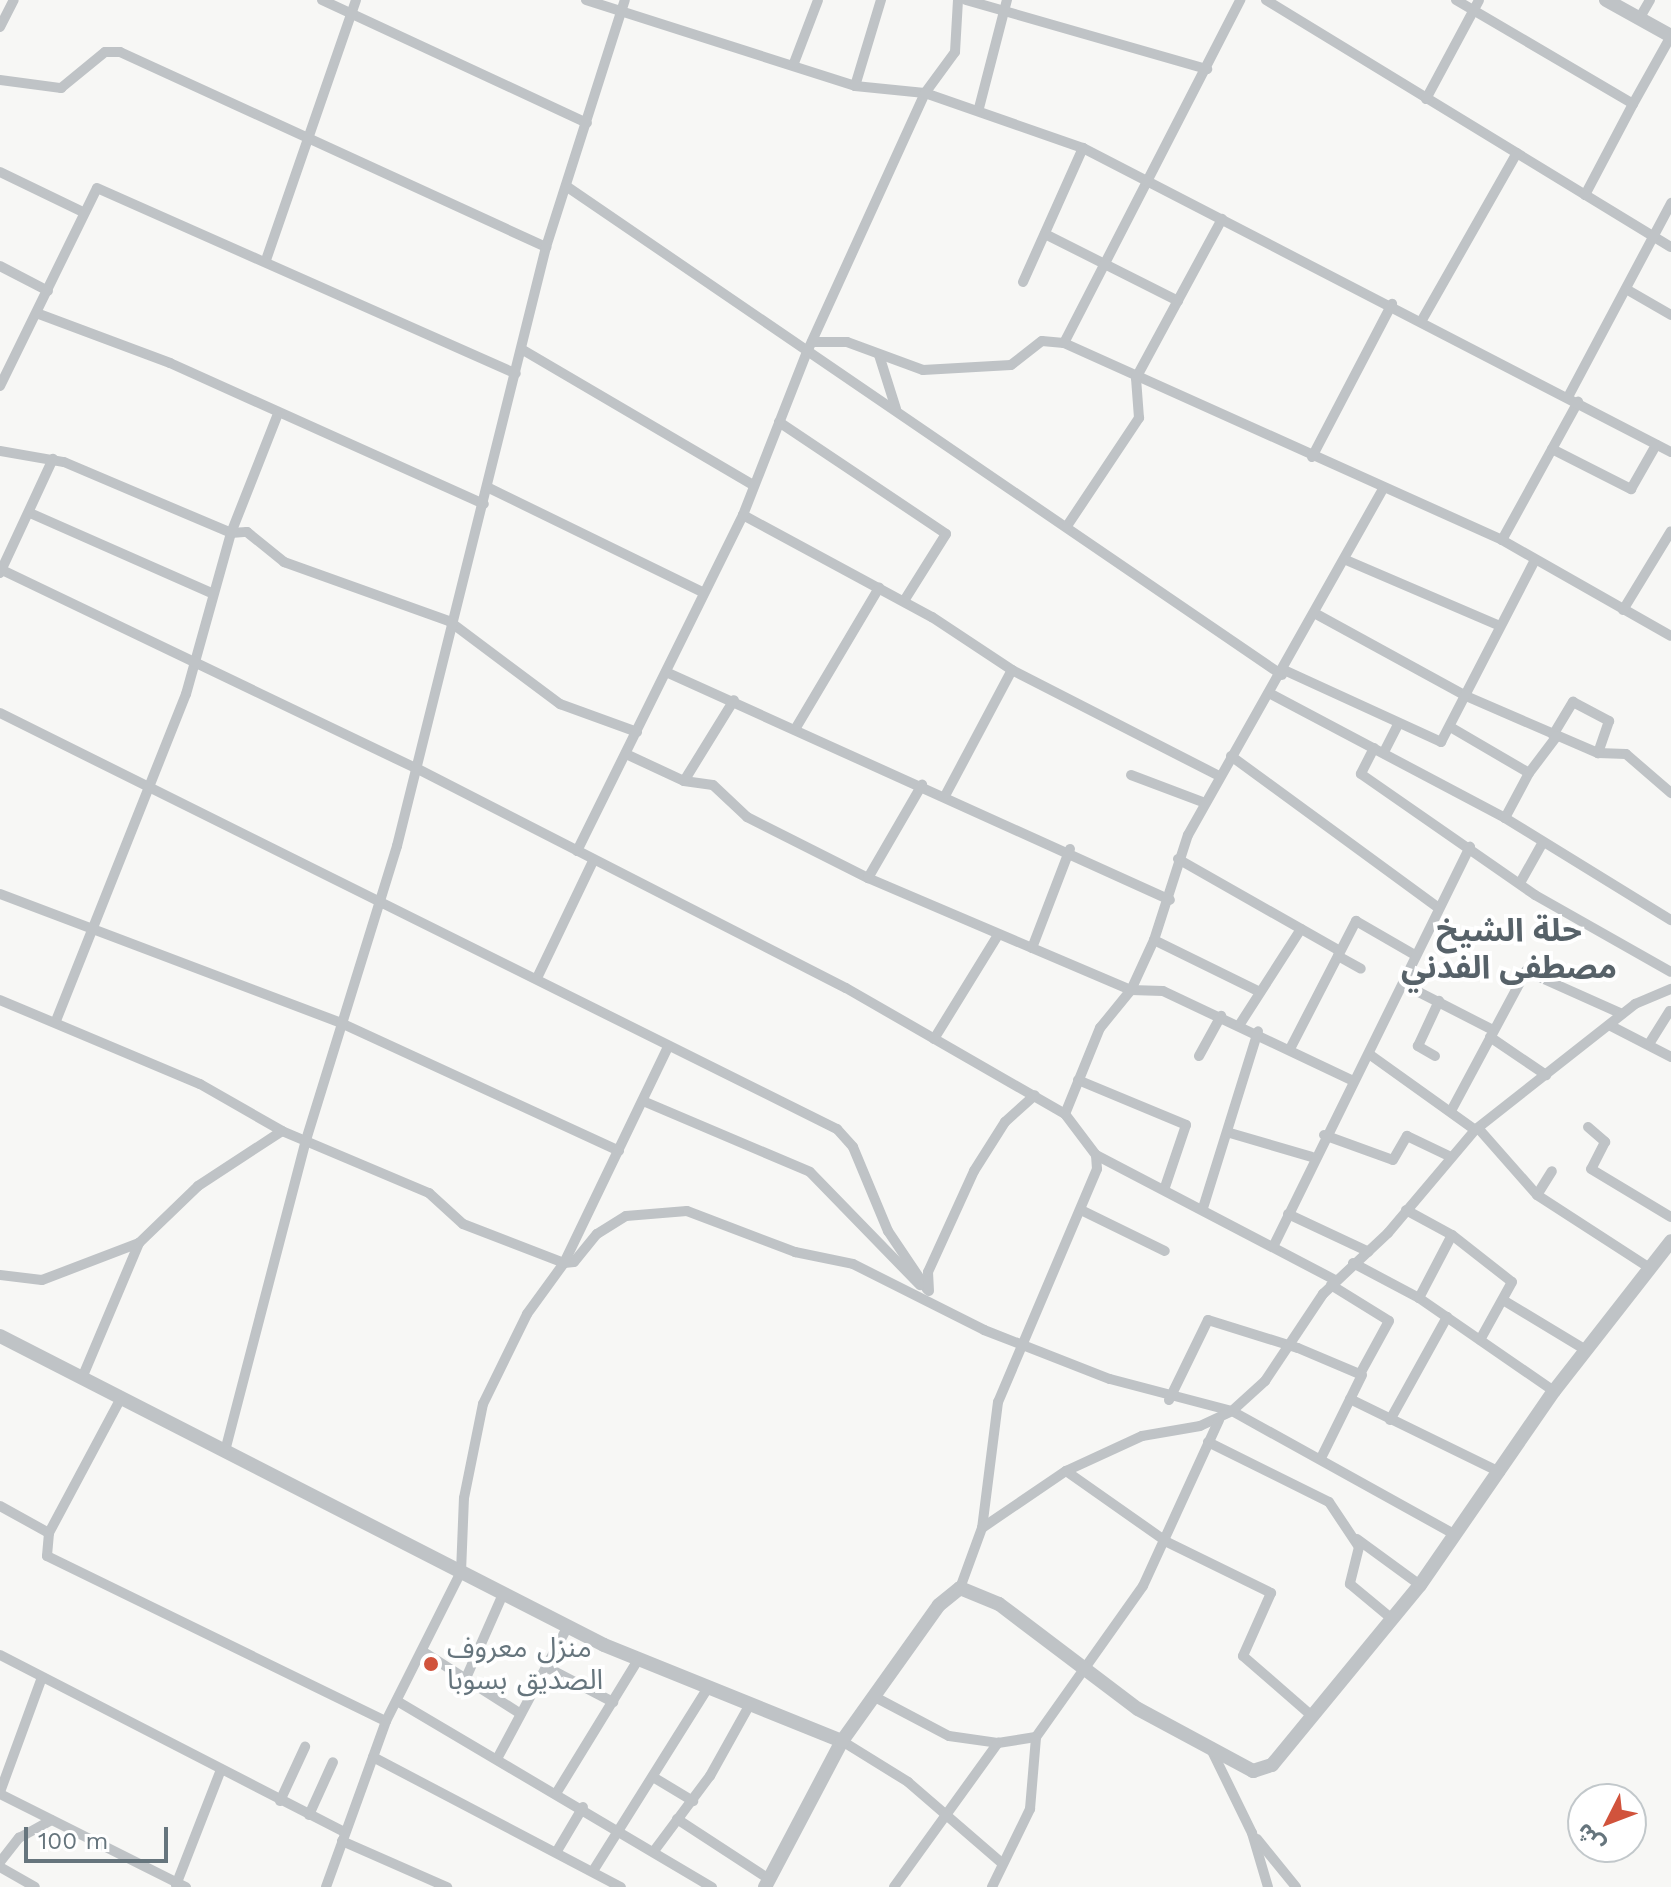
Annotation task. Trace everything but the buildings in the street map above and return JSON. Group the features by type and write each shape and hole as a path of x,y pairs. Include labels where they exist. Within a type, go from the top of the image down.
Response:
{"street":[{"path":"0,27 14,0"},
{"path":"322,0 587,123"},
{"path":"266,260 313,138 356,0"},
{"path":"586,0 794,63 855,86 925,93 979,108 1083,148 1392,304 1671,452"},
{"path":"225,1451 306,1140 381,899 449,621 489,488 546,247 625,0"},
{"path":"794,63 818,0"},
{"path":"855,86 881,0"},
{"path":"577,851 743,515 810,347 925,93 955,52 958,0"},
{"path":"966,0 1005,6 1207,69"},
{"path":"1064,343 1150,183 1240,0"},
{"path":"1266,0 1279,3 1426,99 1671,247"},
{"path":"1456,0 1476,5 1633,104"},
{"path":"1585,195 1671,36 1606,0"},
{"path":"1639,19 1650,0"},
{"path":"1426,99 1476,5"},
{"path":"979,108 1005,6"},
{"path":"0,80 61,88 112,51 313,138 546,247"},
{"path":"1023,282 1083,148"},
{"path":"1422,320 1517,153"},
{"path":"0,172 83,212"},
{"path":"566,186 810,347 1283,672 1441,742 1452,728 1498,625 1535,560"},
{"path":"0,386 5,364 39,314 90,192 109,188 516,374"},
{"path":"1502,540 1552,449 1626,289 1671,203"},
{"path":"1067,526 1139,418 1136,378 1222,219"},
{"path":"1045,234 1178,301"},
{"path":"0,266 48,291"},
{"path":"1626,289 1671,315"},
{"path":"1312,457 1392,304"},
{"path":"39,314 170,363 277,416 484,504"},
{"path":"810,347 847,342 923,370 1011,365 1042,341 1064,343 1502,540 1671,636"},
{"path":"523,350 753,485"},
{"path":"879,355 896,409"},
{"path":"56,1021 98,928 153,783 231,533 277,416"},
{"path":"779,422 946,534 904,601"},
{"path":"1552,449 1631,489 1656,445"},
{"path":"0,451 53,459 231,533 247,532 284,562 449,621 560,704 637,732"},
{"path":"0,576 0,569 30,513 53,459"},
{"path":"489,488 704,593"},
{"path":"1065,1114 1100,1028 1131,990 1154,940 1170,900 1178,859 1205,803 1318,615 1383,489"},
{"path":"30,513 211,593"},
{"path":"743,515 904,601 1012,670 1219,776"},
{"path":"1623,610 1671,531"},
{"path":"1346,560 1498,625"},
{"path":"0,569 414,767 934,1039 1065,1114 1096,1155 1165,1187 1274,1245 1333,1282 1389,1321 1360,1374 1322,1456"},
{"path":"797,726 879,588"},
{"path":"1318,615 1466,696 1598,753 1626,754 1671,793"},
{"path":"946,794 1012,670"},
{"path":"666,672 797,726 922,785 1070,849 1170,900"},
{"path":"1269,693 1505,818 1671,920"},
{"path":"684,781 734,700"},
{"path":"1505,818 1573,702 1609,721 1598,753"},
{"path":"0,713 153,783 668,1047 837,1129 853,1147 877,1211 924,1287"},
{"path":"1398,724 1361,774 1520,883 1671,972"},
{"path":"1452,728 1529,773"},
{"path":"626,754 684,781 713,785 747,817 868,878 1131,990 1163,991 1258,1031 1353,1081"},
{"path":"1231,756 1437,907"},
{"path":"1131,775 1205,803"},
{"path":"868,878 922,785"},
{"path":"1520,883 1543,842"},
{"path":"1274,1245 1312,1157 1369,1054 1437,907 1470,847"},
{"path":"1032,948 1070,849"},
{"path":"1178,859 1301,929 1361,969"},
{"path":"537,978 593,861"},
{"path":"0,894 98,928 341,1023 619,1151"},
{"path":"1291,1047 1356,921 1415,955"},
{"path":"1240,1024 1301,929"},
{"path":"934,1039 998,935"},
{"path":"1154,940 1260,992"},
{"path":"1451,1111 1528,970 1622,1014"},
{"path":"1403,984 1439,1001 1492,1034 1546,1075"},
{"path":"982,1528 1066,1471 1142,1436 1219,1420 1232,1411 1289,1346 1333,1282 1369,1252 1449,1156 1477,1129 1622,1014 1671,989"},
{"path":"1649,1044 1670,1012 1651,997"},
{"path":"0,1000 200,1084 282,1131 429,1193 463,1224 564,1263 574,1262 597,1234 626,1216 673,1207 795,1252 853,1264 1019,1343 1169,1400 1232,1411 1322,1456 1456,1535"},
{"path":"1435,1056 1418,1046 1439,1001"},
{"path":"1199,1056 1221,1016"},
{"path":"1609,1025 1671,1057"},
{"path":"1203,1208 1235,1117 1229,1109 1258,1031"},
{"path":"326,1887 386,1721 461,1572 464,1498 483,1404 527,1314 564,1263 668,1047"},
{"path":"1369,1054 1477,1129 1537,1195 1650,1268"},
{"path":"1078,1080 1186,1125 1165,1187"},
{"path":"924,1287 974,1171 1005,1122 1035,1095"},
{"path":"643,1101 810,1172 936,1301"},
{"path":"1588,1127 1605,1142 1591,1169 1671,1217"},
{"path":"82,1378 139,1243 198,1186 282,1131"},
{"path":"1230,1133 1312,1157"},
{"path":"1324,1135 1392,1160 1407,1136 1449,1156"},
{"path":"677,1819 767,1883 842,1741 939,1605 960,1588 982,1528 992,1433 1019,1343 1083,1211 1096,1155"},
{"path":"1537,1195 1552,1171"},
{"path":"1406,1210 1452,1235 1512,1282 1480,1340"},
{"path":"1083,1211 1165,1251"},
{"path":"1288,1214 1369,1252"},
{"path":"1419,1298 1452,1235"},
{"path":"960,1588 999,1604 1081,1674 1212,1751 1262,1771 1312,1716 1420,1585 1554,1391 1671,1241"},
{"path":"0,1275 42,1280 139,1243"},
{"path":"1353,1263 1419,1298 1554,1391"},
{"path":"1503,1300 1586,1350"},
{"path":"1390,1420 1447,1317"},
{"path":"1169,1400 1208,1320 1289,1346 1360,1374"},
{"path":"0,1336 638,1660 842,1741 908,1782 1003,1864"},
{"path":"121,1398 49,1533 47,1556 386,1721"},
{"path":"1350,1399 1500,1472"},
{"path":"992,1887 1035,1791 1036,1737 1167,1542 1219,1420"},
{"path":"1208,1442 1326,1500 1357,1538 1420,1585"},
{"path":"1066,1471 1167,1542 1272,1595 1243,1656 1312,1716"},
{"path":"0,1506 49,1533"},
{"path":"1357,1538 1350,1584 1392,1619"},
{"path":"466,1678 503,1594"},
{"path":"498,1757 568,1626"},
{"path":"422,1651 521,1714"},
{"path":"0,1655 220,1772 309,1815 344,1837 447,1887"},
{"path":"557,1792 638,1660"},
{"path":"546,1667 613,1702"},
{"path":"42,1677 0,1793 180,1885 220,1772"},
{"path":"593,1871 708,1688"},
{"path":"873,1696 928,1730 998,1743 1036,1737"},
{"path":"397,1701 583,1807 712,1887"},
{"path":"654,1851 693,1801 750,1704"},
{"path":"894,1887 949,1819 998,1743"},
{"path":"280,1801 305,1747"},
{"path":"1212,1751 1252,1833 1268,1887"},
{"path":"373,1757 621,1887"},
{"path":"309,1815 333,1762"},
{"path":"653,1777 693,1801"},
{"path":"557,1851 583,1807"},
{"path":"35,1887 0,1864 19,1838 51,1820"},
{"path":"1252,1833 1296,1887"}],"place":[{"name":"منزل معروف الصديق بسوبا","path":"431,1664"}],"district":[{"name":"حلة الشيخ مصطفى الفدني","path":"1509,950"}]}
